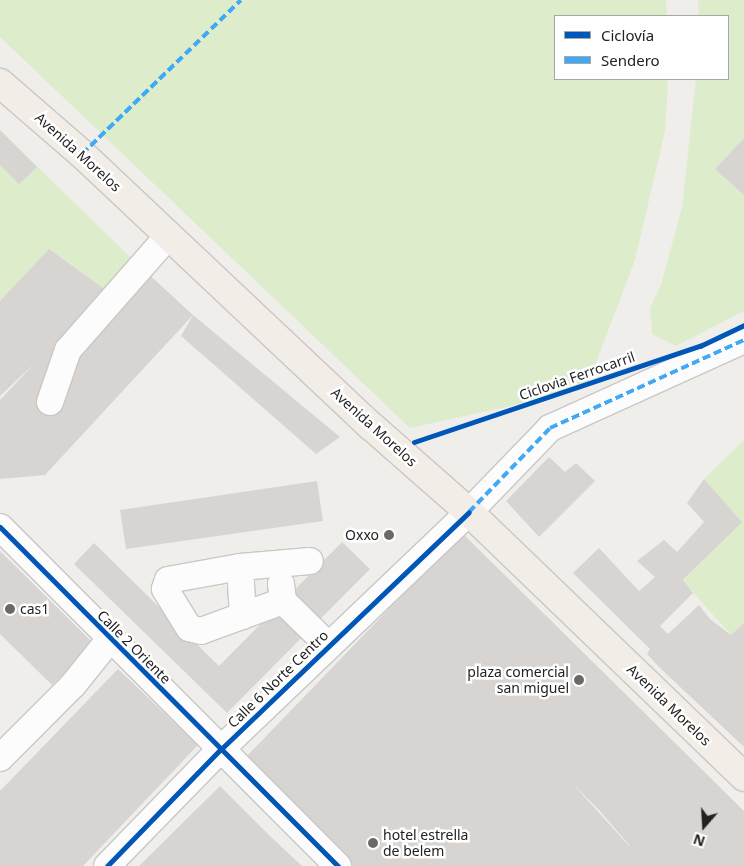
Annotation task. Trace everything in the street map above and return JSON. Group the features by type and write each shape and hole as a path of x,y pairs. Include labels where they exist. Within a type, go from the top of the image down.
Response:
{"main road":[{"name":"Avenida Morelos","path":"0,82 82,154 371,426 469,512 744,776"}],"street":[{"path":"50,402 68,350 168,236"},
{"name":"Calle 6 Norte Centro","path":"107,866 220,750 469,512 550,428 744,340"},
{"name":"Calle 2 Oriente","path":"0,527 220,750 338,866"},
{"path":"283,601 201,631 189,628 165,589 168,580 240,567 278,565 310,560"},
{"path":"278,565 283,601 329,646"},
{"path":"240,567 243,616"},
{"path":"0,758 74,684 110,639"}],"green space":[{"path":"0,0 666,0 667,15 554,15 554,80 668,80 665,131 635,260 589,381 551,397 410,428 0,37"},
{"path":"698,0 744,0 744,138 715,169 744,195 744,311 676,346 652,334 650,308 661,285 682,207 696,80 729,80 729,15 699,15"},
{"path":"0,130 131,258 103,288 49,249 0,301"},
{"path":"744,440 744,623 731,635 683,581 741,522 704,479"}],"building":[{"path":"0,130 37,167 19,184 0,165"},
{"path":"744,138 744,195 715,169"},
{"path":"49,249 103,288 131,258 193,315 45,475 0,479 0,400 35,363 0,396 0,301"},
{"path":"193,315 340,437 316,454 181,336"},
{"path":"549,457 565,472 576,463 595,481 539,537 506,501"},
{"path":"704,479 742,522 683,580 693,593 660,626 668,634 699,605 710,619 731,635 744,623 744,747 659,667 647,654 650,649 573,573 599,548 639,591 655,577 637,561 664,540 677,552 704,522 687,503"},
{"path":"317,481 323,521 126,549 120,510"},
{"path":"462,533 744,811 744,866 350,866 244,759","holes":["573,784 600,811 629,845 629,846"]},
{"path":"342,542 370,569 227,713 74,564 94,543 219,666"},
{"path":"0,551 94,644 52,685 0,634"},
{"path":"118,669 198,745 83,866 0,866 0,791"},
{"path":"220,786 271,837 302,866 139,866"}],"marked path":[{"path":"82,154 241,0"},
{"path":"469,512 550,428 744,340"}],"cycle path":[{"name":"Ciclovia Ferrocarril","path":"414,442 700,346 744,325"},
{"path":"107,866 220,750 469,512"},
{"path":"0,527 338,866"}],"place":[{"name":"Oxxo","path":"389,535"},
{"name":"cas1","path":"10,609"},
{"name":"plaza comercial san miguel","path":"579,680"},
{"name":"hotel estrella de belem","path":"373,843"}]}
